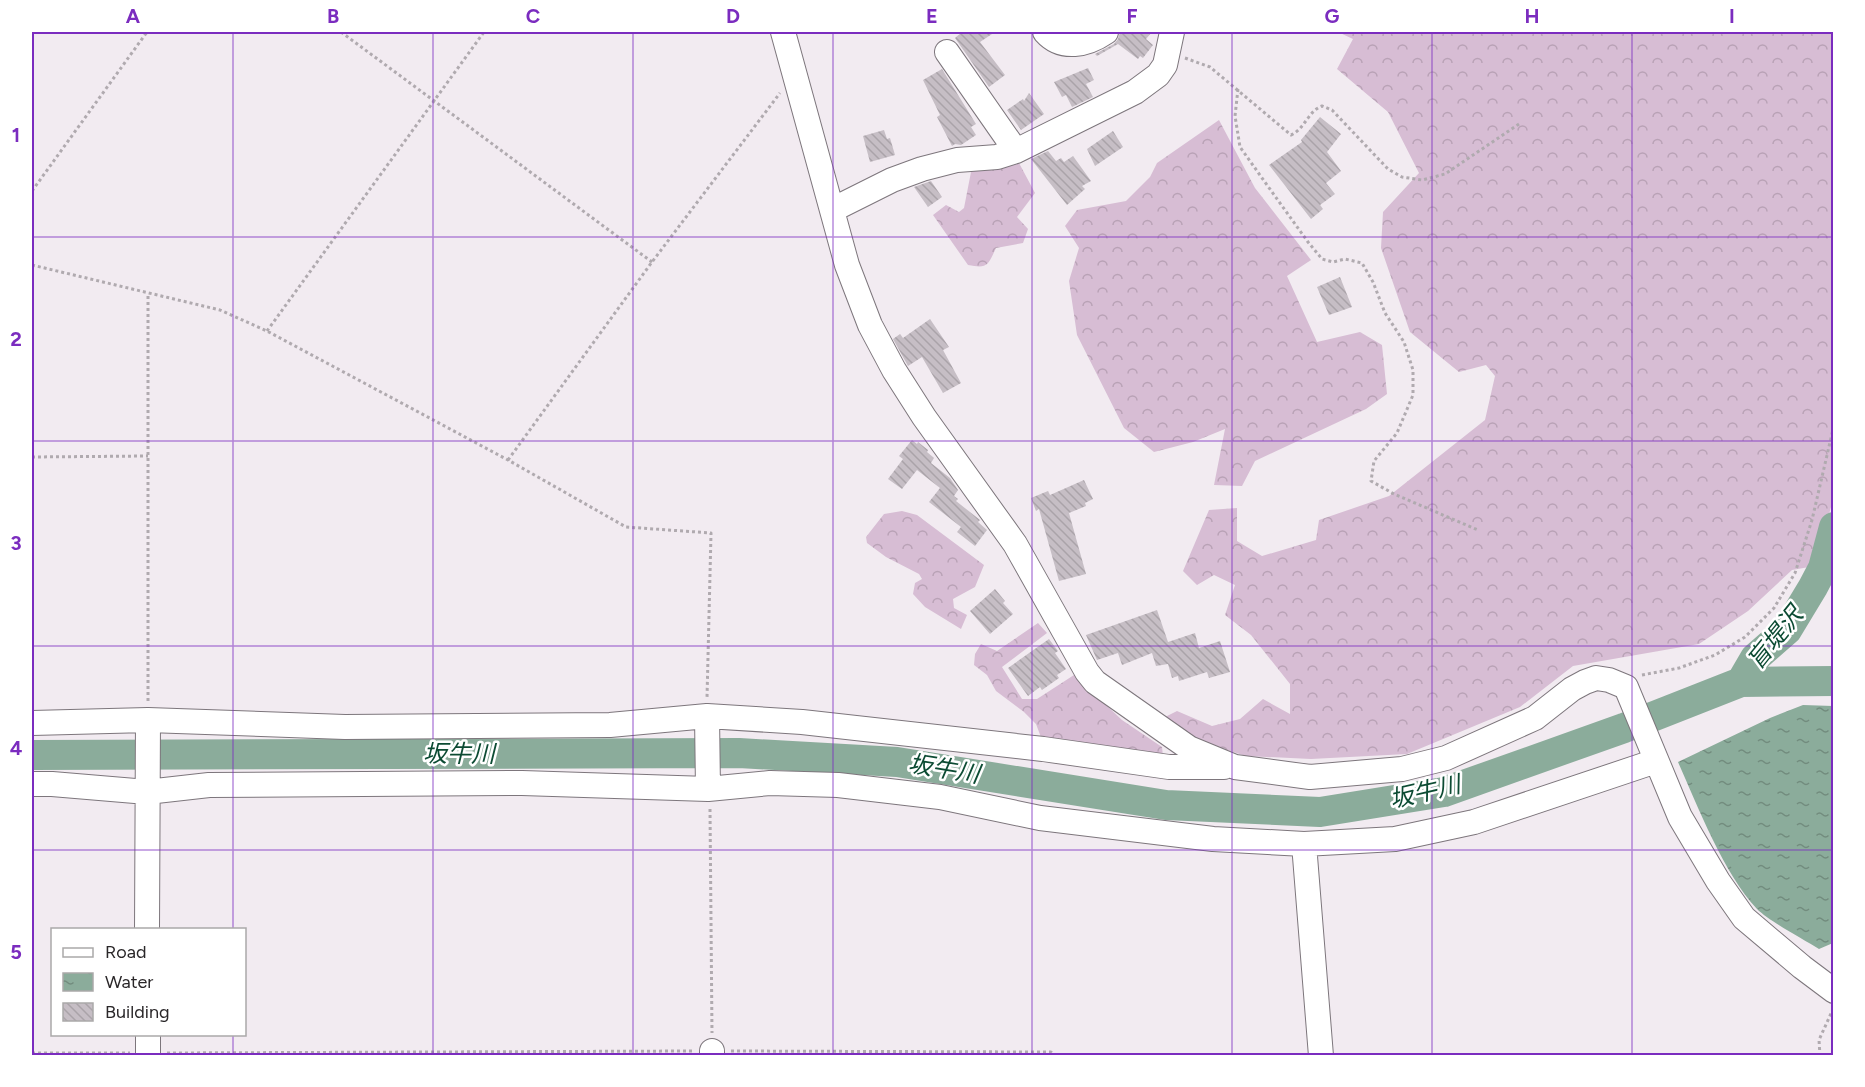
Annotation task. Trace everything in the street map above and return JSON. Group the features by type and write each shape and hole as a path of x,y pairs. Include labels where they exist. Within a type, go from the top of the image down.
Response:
{"street":[{"path":"783,32 847,265 879,343 924,417 1015,544 1087,672 1095,682 1189,748 1235,766"},
{"path":"1046,32 1061,44 1082,43 1106,32"},
{"path":"832,210 892,180 922,169 957,160 997,157 1016,151 1135,92 1158,75 1166,65 1171,43"},
{"path":"947,52 1016,151"},
{"path":"32,723 148,720 345,728 825,724 1043,749 1169,767 1235,766 1310,777 1402,769 1446,758 1535,718 1572,689 1596,678 1609,680 1629,695 1680,816 1718,881 1744,918 1833,991"},
{"path":"147,928 148,720"},
{"path":"707,724 708,783"},
{"path":"32,784 147,792 209,785 770,783 838,785 940,797 1040,818 1213,839 1304,844 1395,838 1474,822 1652,751"},
{"path":"1304,844 1321,1056"}],"path":[{"path":"32,191 147,32"},
{"path":"341,32 652,262"},
{"path":"267,332 484,32"},
{"path":"1171,43 1210,67 1291,135 1297,132 1316,108 1322,106 1332,110 1388,169 1402,177 1422,180 1445,174 1519,124"},
{"path":"508,460 652,262 795,74"},
{"path":"1238,89 1234,116 1240,147 1322,259 1333,262 1345,259 1362,263 1373,282 1385,313 1404,342 1413,370 1413,395 1397,433 1374,461 1371,481 1394,494 1478,530"},
{"path":"32,266 220,310 267,332 508,460 626,526 711,533 707,724"},
{"path":"148,292 148,720"},
{"path":"1629,695 1644,673 1679,668 1715,655 1744,638 1774,608 1795,573 1812,519 1833,425"},
{"path":"32,457 148,456"},
{"path":"708,783 711,812 712,1053"},
{"path":"1820,1056 1819,1041 1833,1007"},
{"path":"32,1053 148,1048 712,1053 1051,1052 1054,1056"}],"green space":[{"path":"1338,32 1833,32 1834,496 1815,566 1792,570 1748,611 1699,644 1573,666 1520,707 1407,754 1311,759 1246,756 1198,741 1165,717 1177,711 1212,726 1240,719 1263,699 1290,714 1290,684 1251,635 1225,615 1235,585 1214,575 1197,585 1183,571 1209,510 1237,508 1237,541 1262,556 1316,540 1319,520 1389,496 1485,420 1495,376 1486,365 1459,372 1410,332 1381,248 1383,212 1419,173 1388,112 1337,69 1353,39"},
{"path":"1219,120 1255,188 1311,260 1287,276 1317,342 1360,332 1382,345 1387,394 1366,409 1255,461 1242,486 1214,485 1225,429 1193,442 1154,452 1124,428 1077,335 1069,281 1079,248 1065,226 1077,210 1126,201 1150,177 1157,163"},
{"path":"1019,163 1035,193 1017,217 1028,229 1023,243 996,248 989,262 984,266 968,265 933,215 946,205 959,212 964,208 971,172 997,165"},
{"path":"902,511 917,515 984,565 975,587 953,599 954,608 967,615 961,629 925,607 913,594 915,583 922,579 919,574 886,557 867,543 866,537 884,514"},
{"path":"1038,623 1047,633 1002,667 1022,699 1037,699 1074,675 1122,720 1162,747 1163,756 1042,740 1036,724 996,691 987,675 974,665 975,654 981,644 997,651"}],"water":[{"path":"1803,705 1833,706 1833,943 1819,949 1762,914 1745,894 1723,859 1678,762 1770,718"}],"building":[{"path":"962,32 995,32 980,42 1005,75 989,87 955,38"},
{"path":"1120,32 1152,32 1146,39 1153,45 1143,58 1140,56 1138,59 1118,44 1097,56 1095,54 1114,44"},
{"path":"1088,68 1094,80 1086,84 1093,97 1072,107 1066,95 1062,97 1054,82"},
{"path":"942,69 976,124 971,127 976,135 961,145 952,146 937,117 940,115 923,80"},
{"path":"1029,93 1044,114 1021,130 1007,110 1023,99 1024,101"},
{"path":"1320,117 1341,134 1327,152 1341,171 1326,183 1335,194 1320,205 1323,209 1311,219 1269,165 1302,142 1301,140"},
{"path":"884,130 887,139 890,138 895,155 870,162 863,136"},
{"path":"1113,131 1123,147 1095,166 1087,149"},
{"path":"1048,151 1056,161 1061,158 1064,162 1073,156 1091,181 1082,186 1085,189 1067,205 1031,159"},
{"path":"931,181 942,197 928,207 914,187"},
{"path":"1340,277 1352,307 1329,315 1317,287"},
{"path":"930,319 949,347 943,350 961,383 943,393 922,357 908,366 893,339 900,334 903,338"},
{"path":"912,440 928,450 927,452 934,458 931,463 950,478 958,490 954,496 958,499 956,501 980,520 978,522 987,530 975,546 957,532 961,527 929,502 940,488 917,470 902,489 888,479 903,459 899,456"},
{"path":"1084,480 1093,499 1085,503 1086,506 1069,513 1086,574 1059,581 1039,509 1036,511 1031,498 1048,491 1050,495"},
{"path":"995,589 1013,614 990,634 970,611"},
{"path":"1157,610 1168,642 1195,633 1199,648 1220,641 1230,672 1209,678 1207,672 1179,681 1178,676 1172,678 1168,664 1156,666 1152,653 1122,665 1118,653 1097,660 1086,635"},
{"path":"1049,639 1058,651 1055,653 1066,669 1057,675 1059,678 1042,690 1040,687 1028,696 1008,668"}],"waterway":[{"name":"盲堤沢","path":"1741,682 1755,658 1787,630 1813,587 1823,568 1834,527"},
{"name":"坂牛川","path":"32,755 739,753 897,762 1166,805 1320,812 1444,792 1624,728 1741,682 1834,681"}]}
